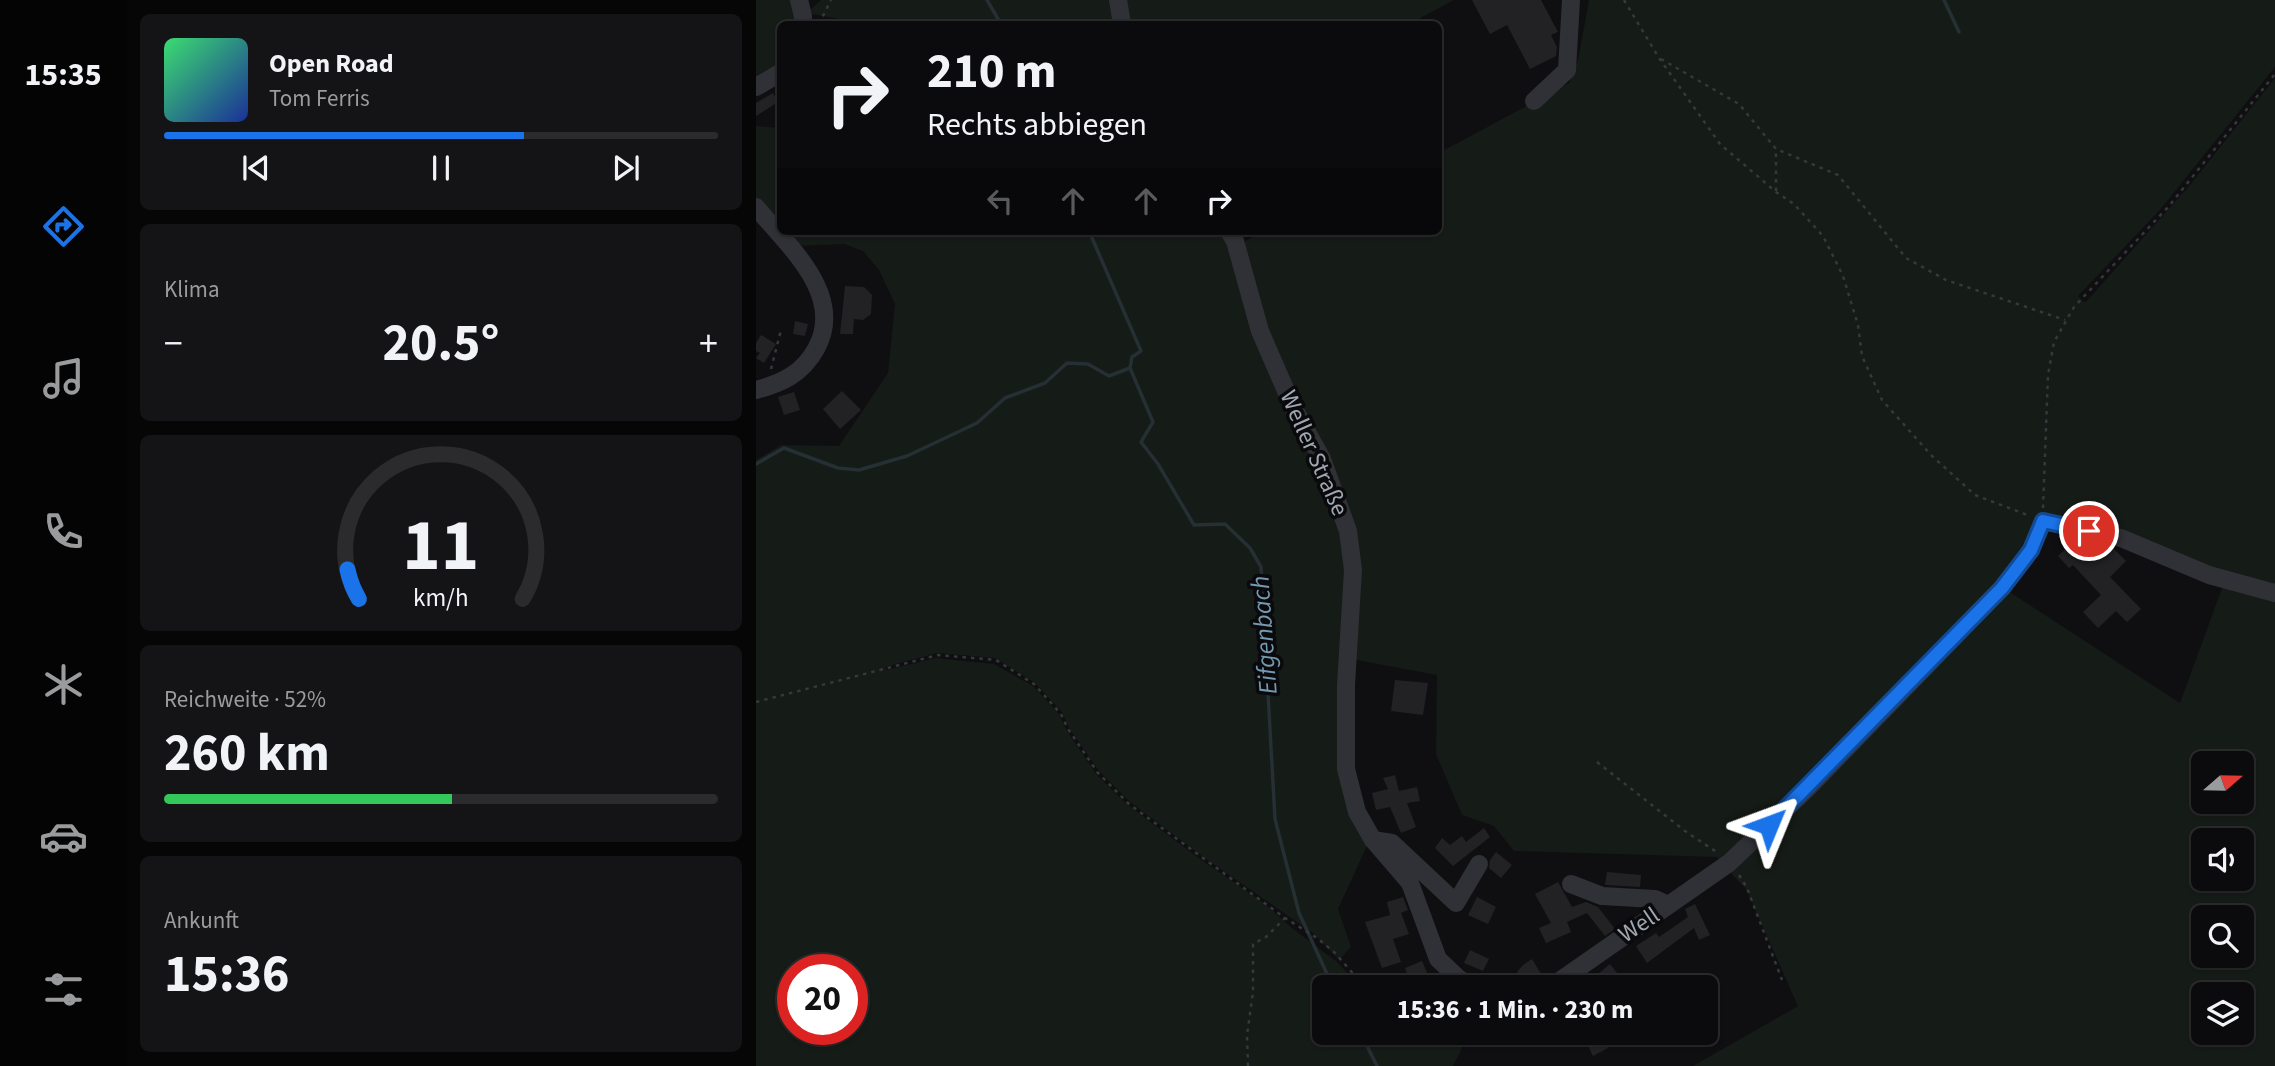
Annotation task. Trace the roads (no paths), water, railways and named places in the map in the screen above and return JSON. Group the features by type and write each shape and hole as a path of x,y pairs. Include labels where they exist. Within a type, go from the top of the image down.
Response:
{"street":[{"path":"799,0 803,21"},
{"path":"1118,0 1122,21"},
{"path":"1534,101 1567,70 1571,0"},
{"path":"756,87 777,75"},
{"path":"756,207 777,233"},
{"path":"756,390 792,377 810,360 825,328 825,304 814,279 779,235"},
{"name":"Weller Straße","path":"1231,235 1260,331 1293,407 1322,459 1348,531 1353,570 1346,685 1346,769 1357,812 1373,840"},
{"name":"Well","path":"1568,975 1729,863 1808,788 2002,588 2031,550 2043,521 2120,538 2230,583 2275,593"},
{"path":"1373,840 1392,843 1456,903 1479,864"},
{"path":"1373,840 1410,883 1438,959 1455,975"},
{"path":"1571,884 1602,896 1655,899 1668,905"}],"waterway":[{"name":"Eifgenbach","path":"987,0 999,21"},
{"path":"1944,0 1959,32"},
{"name":"Eifgenbach","path":"1091,235 1141,351 1132,357 1130,368 1153,422 1141,442 1158,464 1194,525 1225,524 1250,548 1261,567 1275,819 1299,913 1327,975"},
{"path":"756,464 784,448 838,468 859,470 907,456 977,423 1005,398 1045,383 1067,363 1088,364 1109,376 1130,368"},
{"name":"Eifgenbach","path":"1366,1045 1377,1066"}]}
